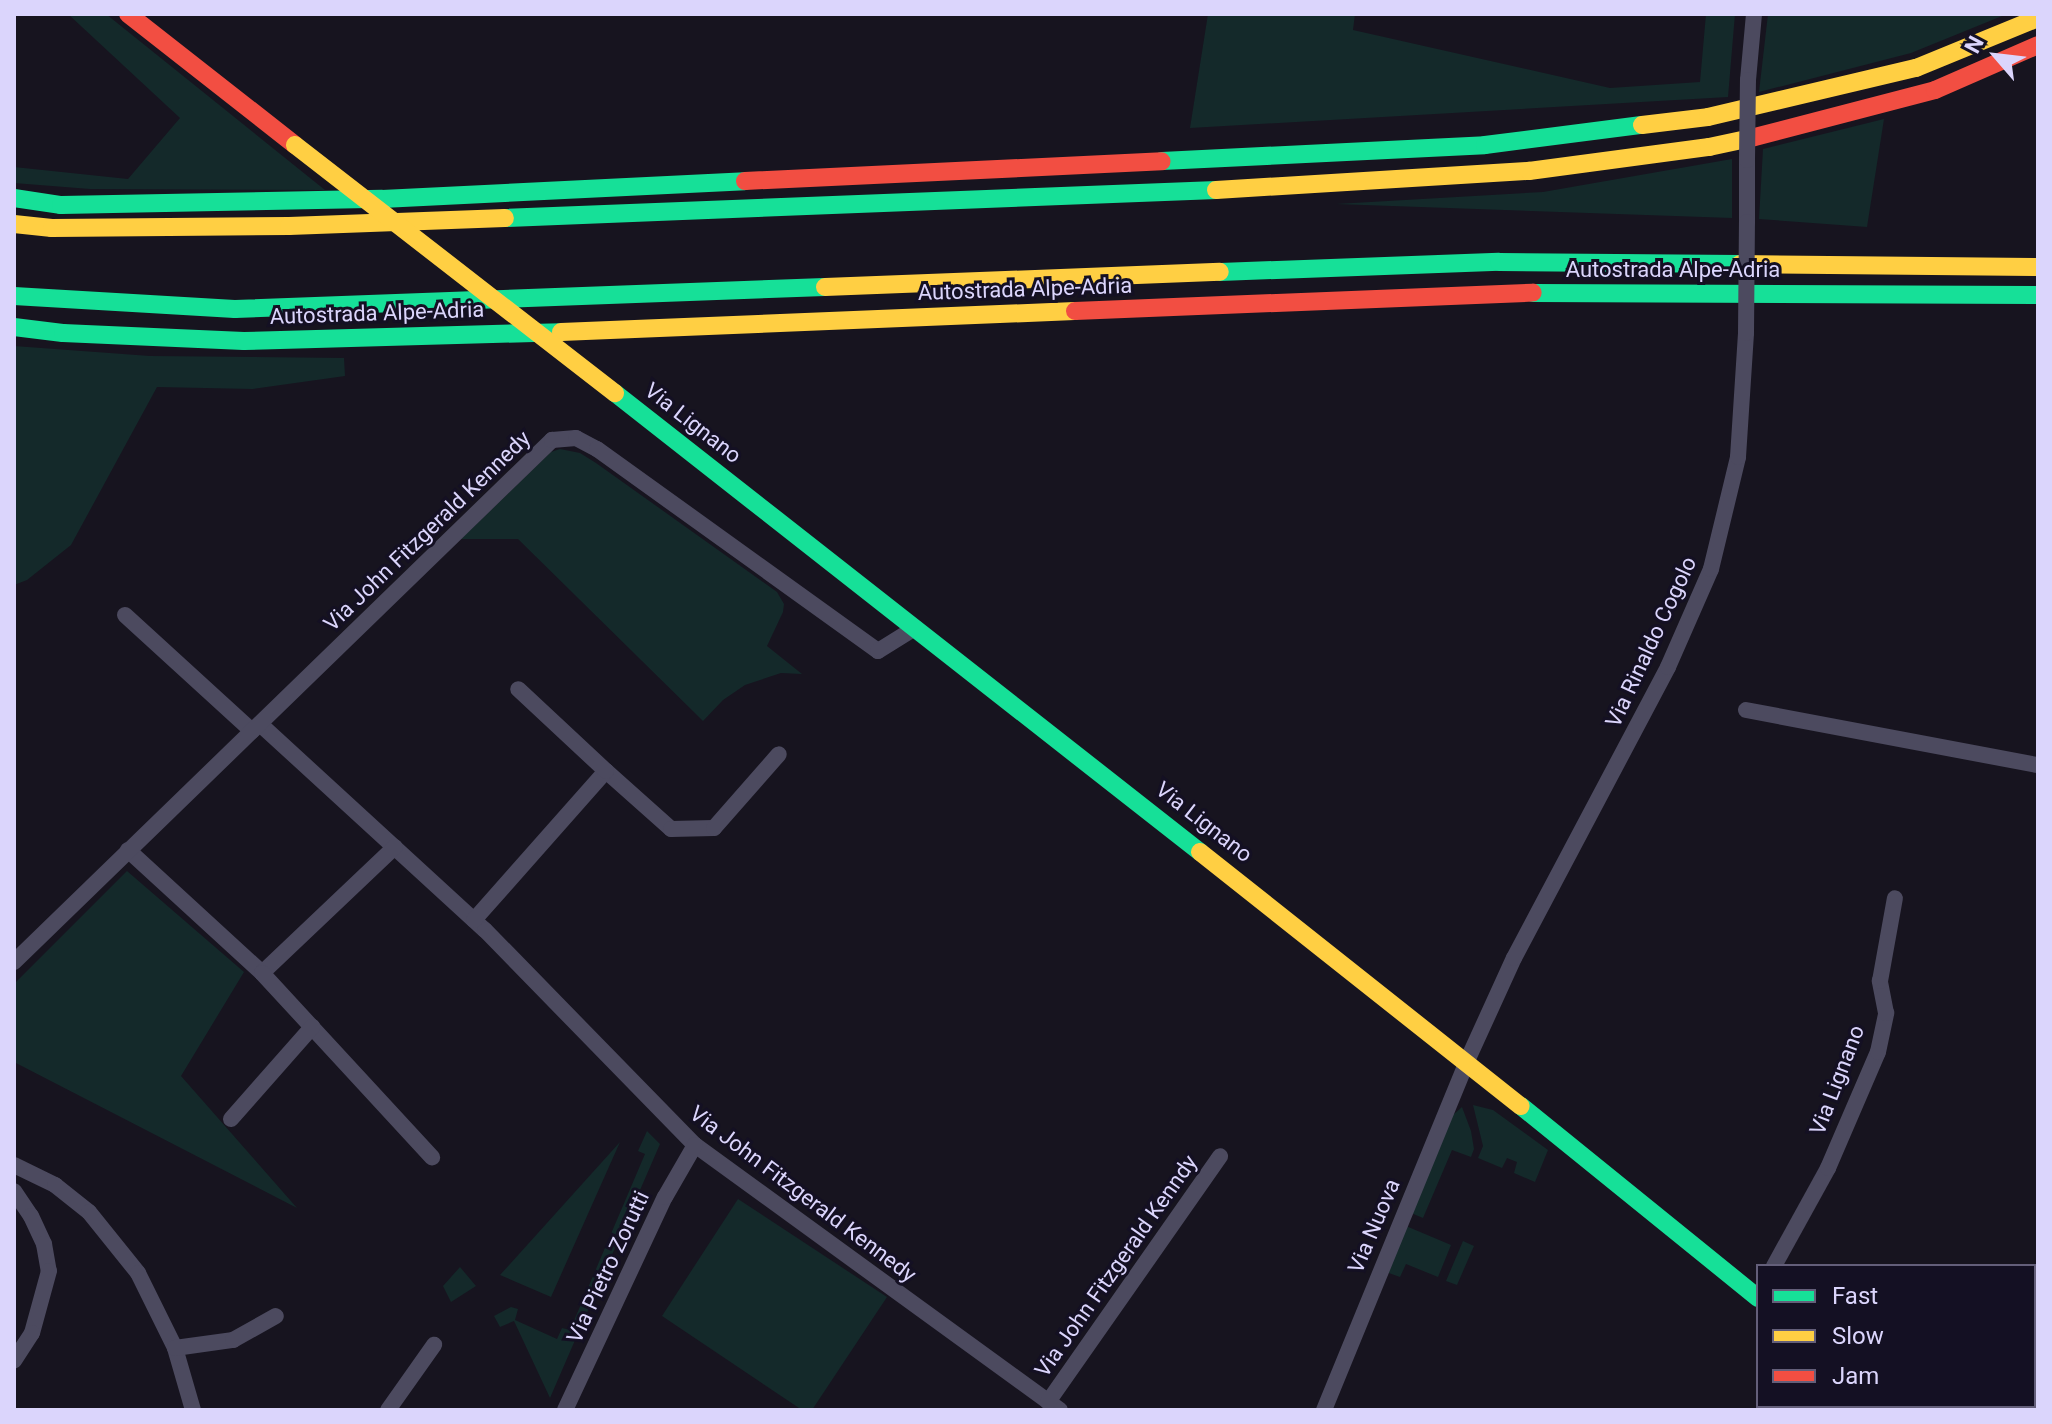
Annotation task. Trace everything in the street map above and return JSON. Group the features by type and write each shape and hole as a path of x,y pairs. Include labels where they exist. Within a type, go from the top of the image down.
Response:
{"main road":[{"name":"Via Lignano","path":"128,14 1467,1061 1756,1295"},
{"path":"14,198 61,205 382,199 1485,145 1708,117 1916,68 2038,18"},
{"path":"14,224 52,228 289,226 1012,200 1349,184 1529,171 1709,147 1819,123 1935,90 2038,45"},
{"path":"2001,266 2038,260"},
{"name":"Autostrada Alpe-Adria","path":"14,296 235,309 1499,262 2038,267"},
{"name":"Autostrada Alpe-Adria","path":"14,327 93,335 244,341 667,328 1498,293 2000,295 2038,298"}],"street":[{"name":"Via Rinaldo Cogolo","path":"1467,1061 1514,958 1668,667 1711,569 1738,457 1746,333 1748,80 1754,14"},
{"name":"Via John Fitzgerald Kennedy","path":"14,962 552,440 576,438 597,449 878,651 915,628"},
{"name":"Via John Fitzgerald Kennedy","path":"125,615 395,847 474,920 695,1145 1054,1406"},
{"path":"518,689 671,829 714,828 779,754"},
{"path":"1746,710 2038,765"},
{"path":"474,920 606,771"},
{"path":"262,973 395,847"},
{"path":"128,850 262,973 432,1157"},
{"name":"Via Lignano","path":"1775,1264 1828,1168 1878,1052 1886,1013 1880,981 1895,898"},
{"path":"231,1119 312,1027"},
{"name":"Via Nuova","path":"1324,1410 1467,1061"},
{"name":"Via Pietro Zorutti","path":"565,1410 665,1197 695,1145"},
{"name":"Via John Fitzgerald Kenndy","path":"1054,1406 1220,1156"},
{"path":"14,1165 55,1185 89,1212 138,1273 175,1348 193,1410"},
{"path":"14,1191 31,1216 44,1244 49,1271 32,1333 14,1361"},
{"path":"175,1348 233,1340 276,1316"},
{"path":"388,1410 434,1345"}],"green space":[{"path":"68,14 106,14 325,190 90,189 14,183 14,167 128,179 180,118"},
{"path":"1208,14 1355,14 1353,30 1610,88 1700,82 1706,14 1735,14 1728,97 1190,128"},
{"path":"1768,14 2007,14 1911,53 1759,92"},
{"path":"1884,119 1867,227 1759,219 1763,149"},
{"path":"1732,159 1732,218 1336,204 1543,192"},
{"path":"14,346 150,356 344,358 345,376 253,389 157,387 71,545 27,580 14,585"},
{"path":"560,449 580,453 596,463 777,592 784,604 783,612 767,646 802,674 781,673 745,685 723,700 703,721 518,539 461,539 551,452"},
{"path":"127,871 244,972 181,1076 297,1208 14,1062 14,984"},
{"path":"1473,1105 1493,1110 1548,1150 1535,1182 1514,1173 1517,1162 1507,1158 1502,1168 1478,1158 1483,1146"},
{"path":"1462,1107 1474,1149 1471,1157 1452,1150 1423,1218 1411,1213 1453,1115"},
{"path":"647,1131 660,1144 550,1398 514,1321 500,1327 494,1316 511,1307 518,1309 515,1320 557,1339 562,1328 570,1330 645,1154 638,1151"},
{"path":"620,1142 551,1297 500,1275"},
{"path":"738,1199 887,1297 812,1410 802,1410 662,1316"},
{"path":"1406,1226 1451,1245 1438,1277 1406,1264 1400,1277 1386,1272"},
{"path":"1463,1241 1474,1246 1457,1285 1446,1281"},
{"path":"460,1267 476,1286 451,1302 443,1286"}],"traffic: fast":[{"path":"1162,161 1485,145 1642,125"},
{"path":"14,198 61,205 382,199 745,181"},
{"path":"505,218 1216,190"},
{"path":"1220,272 1499,262 1740,264"},
{"path":"14,296 235,309 825,287"},
{"path":"1533,293 2038,295"},
{"path":"14,327 63,333 244,341 561,332"},
{"path":"615,393 1200,852"},
{"path":"1521,1106 1756,1296"}],"traffic: slow":[{"path":"1642,125 1708,117 1916,68 2038,18"},
{"path":"1216,190 1529,171 1709,147 1751,138"},
{"path":"295,145 615,393"},
{"path":"14,224 52,228 289,226 505,218"},
{"path":"1740,264 2038,267"},
{"path":"825,287 1220,272"},
{"path":"561,332 1075,311"},
{"path":"1200,852 1521,1106"}],"traffic: jam":[{"path":"128,14 295,145"},
{"path":"1751,138 1935,90 2038,45"},
{"path":"745,181 1162,161"},
{"path":"1075,311 1533,293"}]}
